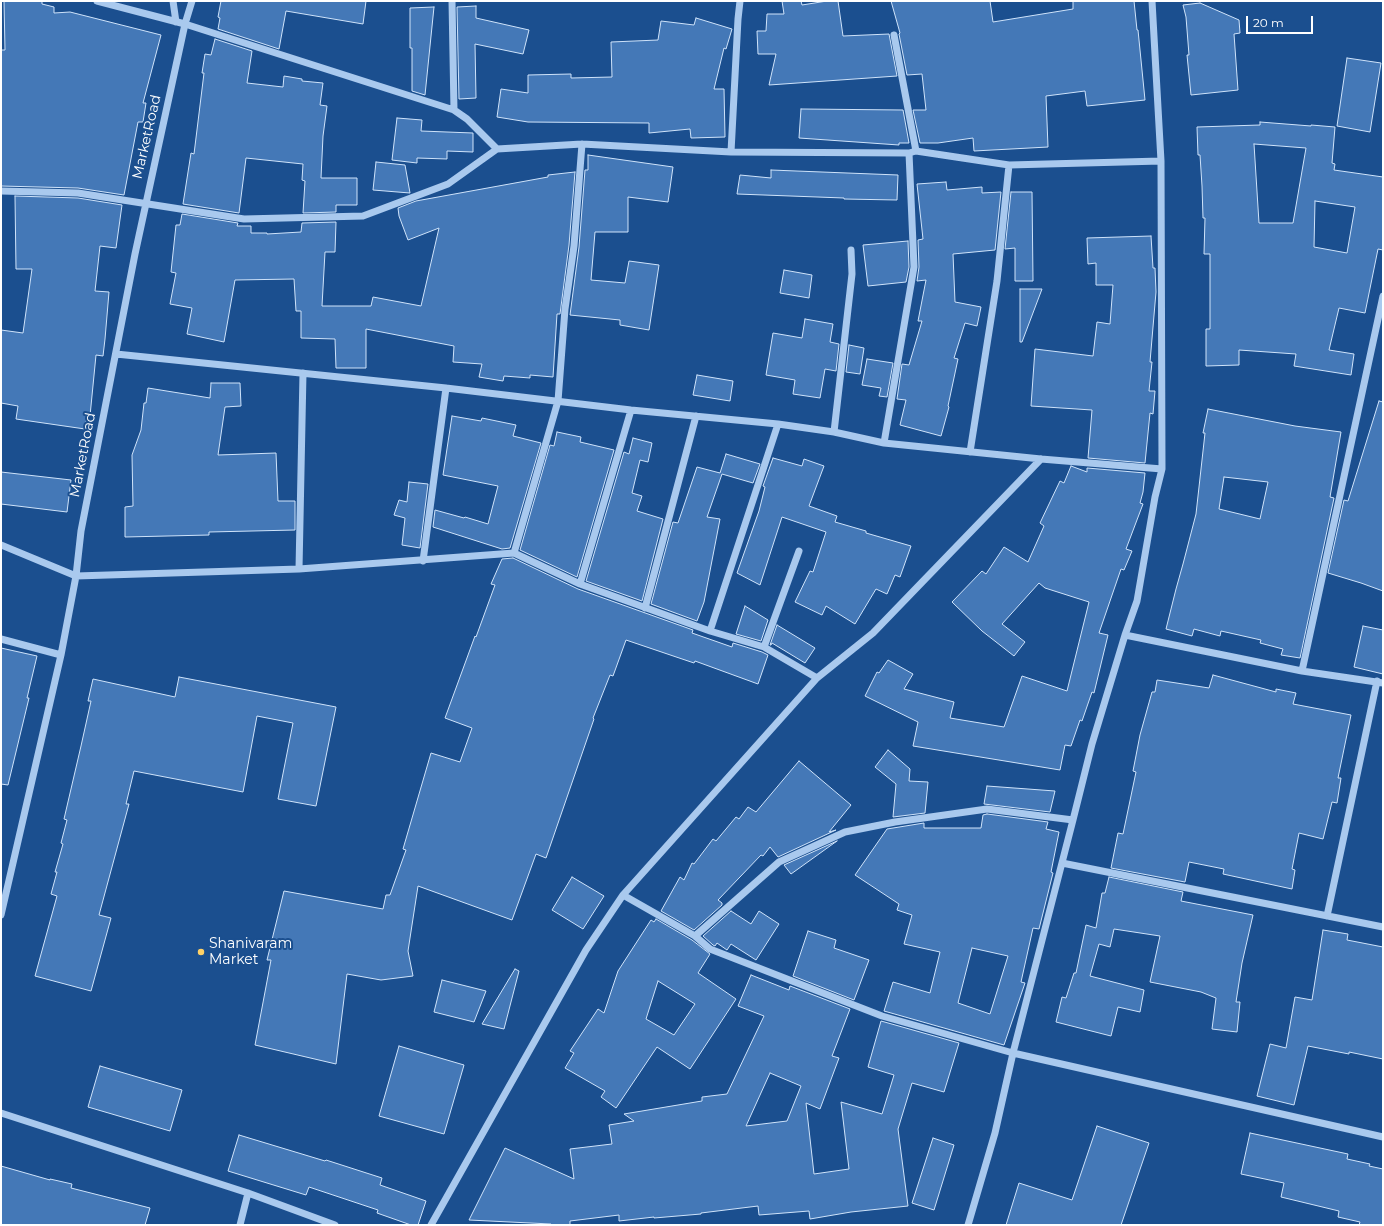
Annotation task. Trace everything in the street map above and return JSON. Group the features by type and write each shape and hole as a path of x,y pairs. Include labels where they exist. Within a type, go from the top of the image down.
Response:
{"street":[{"path":"97,1 185,24 454,110 467,119 497,149"},
{"path":"173,1 176,22"},
{"name":"MarketRoad","path":"1,915 61,655 76,576 81,531 145,203 185,24 192,1"},
{"path":"452,1 454,110"},
{"path":"730,152 740,1"},
{"path":"968,1225 995,1133 1013,1053 1092,744 1125,634 1137,601 1155,497 1162,469 1161,161 1152,1"},
{"path":"884,443 914,267 913,152 894,35"},
{"path":"514,553 558,401 565,309 574,246 582,144"},
{"path":"1,191 78,193 244,219 363,216 448,184 497,149 582,144 730,152 913,152 1009,165 1161,161"},
{"path":"970,452 997,280 1009,165"},
{"path":"834,432 852,274 851,250"},
{"path":"1302,671 1383,296"},
{"path":"116,354 446,388 631,410 778,424 834,432 884,443 1162,469"},
{"path":"299,569 303,373"},
{"path":"423,561 446,388"},
{"path":"580,584 631,410"},
{"path":"645,608 696,416"},
{"path":"710,631 778,424"},
{"path":"431,1225 586,950 623,895 817,678 873,633 1040,458"},
{"path":"1,545 76,576 299,569 423,561 514,553 580,584 710,631 764,648 817,678"},
{"path":"764,648 800,551"},
{"path":"1125,634 1302,671 1380,682 1327,916"},
{"path":"1,639 61,655"},
{"path":"694,936 779,862 845,832 895,822 987,809 1073,820"},
{"path":"1062,863 1383,927"},
{"path":"623,895 694,936 710,949 882,1016 1013,1053 1383,1137"},
{"path":"1,1113 248,1193 335,1225"},
{"path":"240,1225 248,1193"}],"building":[{"path":"4,1 42,1 42,4 54,7 54,13 70,12 161,35 143,103 146,103 143,122 138,122 124,195 78,188 1,186 1,50 5,50"},
{"path":"221,1 366,1 363,24 286,11 279,49 218,29 220,18 218,17"},
{"path":"782,1 801,1 802,5 827,1 838,1 843,36 889,34 897,76 769,85 776,54 758,54 757,31 766,31 767,14 784,14"},
{"path":"891,1 990,1 993,22 1073,9 1073,1 1134,1 1145,100 1087,106 1085,91 1046,96 1048,147 974,151 973,138 938,143 920,143 913,110 926,110 922,74 907,75 900,33"},
{"path":"1200,3 1239,20 1240,33 1234,34 1238,90 1191,95 1187,55 1189,55 1186,17 1183,5"},
{"path":"476,6 476,18 529,30 523,54 475,44 476,98 459,99 457,7"},
{"path":"434,7 425,95 412,91 410,8"},
{"path":"696,18 732,29 726,49 724,48 714,89 724,89 725,137 691,138 690,129 649,133 649,123 528,122 497,117 501,89 528,93 528,75 571,74 571,78 612,77 611,42 658,40 661,21 694,25"},
{"path":"215,39 252,51 247,83 283,87 284,76 302,79 302,81 323,83 320,105 327,106 323,136 321,178 357,178 357,205 336,205 336,212 303,213 305,181 302,180 303,164 246,158 239,213 183,204 191,153 194,154 205,54 211,55"},
{"path":"1347,58 1381,63 1370,132 1337,126"},
{"path":"801,109 903,110 909,143 899,143 899,145 799,138"},
{"path":"397,118 422,120 421,131 473,133 473,152 447,151 447,159 417,158 417,163 392,160"},
{"path":"1260,122 1335,127 1332,163 1335,164 1334,170 1383,177 1383,250 1378,249 1365,313 1339,308 1329,350 1354,354 1351,375 1294,366 1296,354 1239,350 1239,365 1206,366 1206,329 1210,329 1210,254 1204,254 1205,218 1203,218 1197,127 1260,125","holes":["1254,144 1306,148 1293,223 1259,223","1315,201 1355,207 1347,253 1314,247"]},
{"path":"588,155 673,167 668,202 628,197 628,232 595,232 591,280 625,283 629,261 659,265 649,330 620,325 620,320 570,315 579,247 585,170 588,170"},
{"path":"376,162 405,165 410,193 373,190"},
{"path":"771,170 898,175 897,200 737,194 740,175 771,178"},
{"path":"575,172 569,245 560,314 557,314 553,377 530,375 530,378 504,376 503,381 479,377 482,364 453,362 454,346 366,329 366,368 336,368 335,339 301,338 301,311 296,311 294,279 235,280 224,342 187,334 192,308 170,304 176,273 171,272 176,225 180,225 182,214 238,223 237,226 251,226 251,233 267,234 301,232 302,223 336,222 335,252 325,252 322,306 371,306 373,297 421,306 439,228 408,240 399,216 398,208 416,201 548,177 548,175"},
{"path":"946,182 947,190 982,187 982,193 1001,192 995,250 953,254 955,302 981,307 977,326 965,323 954,358 958,359 949,407 941,436 900,425 906,400 897,399 902,364 909,365 922,321 918,321 926,280 917,281 919,267 918,240 923,239 917,184"},
{"path":"1011,192 1032,192 1033,281 1015,281 1015,248 1005,249"},
{"path":"15,196 78,198 122,205 116,248 100,246 95,291 109,292 103,356 96,355 90,416 87,416 85,429 16,419 18,406 1,403 1,330 23,333 32,269 16,269"},
{"path":"1151,236 1156,292 1149,391 1155,391 1153,414 1150,413 1145,463 1088,458 1092,410 1031,406 1035,349 1093,356 1097,322 1110,324 1113,285 1096,285 1096,263 1088,264 1087,238"},
{"path":"908,241 909,267 906,282 868,286 863,245"},
{"path":"784,270 812,275 809,298 780,293"},
{"path":"1020,289 1042,289 1022,342 1020,342"},
{"path":"805,319 833,324 830,342 839,344 836,371 825,369 820,398 793,394 795,380 766,375 773,333 802,338"},
{"path":"849,345 864,348 860,374 846,372"},
{"path":"867,359 893,363 887,397 879,396 881,388 862,385"},
{"path":"697,375 733,381 730,401 693,395"},
{"path":"211,383 240,383 241,406 225,407 218,455 276,453 278,501 295,501 295,530 209,532 209,535 125,537 125,507 133,506 132,455 141,430 144,403 146,403 148,388 210,398"},
{"path":"1379,401 1383,402 1383,591 1328,573 1344,500 1348,501"},
{"path":"1208,409 1295,426 1341,432 1330,497 1334,498 1300,658 1281,655 1283,649 1260,643 1261,640 1221,631 1220,636 1194,629 1192,636 1166,629 1196,514 1205,433 1203,433","holes":["1224,477 1268,482 1260,519 1219,509"]},
{"path":"452,416 481,421 482,418 516,425 513,436 541,443 510,548 502,549 433,527 435,510 488,524 498,486 443,475"},
{"path":"557,432 581,437 580,442 614,450 577,577 520,550 550,445 554,446"},
{"path":"633,438 652,443 648,462 640,460 632,493 642,496 637,511 663,519 642,601 586,581 624,452 629,454"},
{"path":"726,454 760,464 753,483 722,474 707,517 720,519 704,602 697,621 651,604 673,522 678,523 697,467 720,473"},
{"path":"773,458 802,466 804,459 824,466 809,506 837,516 835,522 911,546 900,577 895,575 887,594 876,589 855,624 826,606 822,615 795,602 810,571 813,572 826,532 782,517 760,585 737,573 759,511 765,487 763,486"},
{"path":"1071,466 1087,472 1087,468 1145,473 1140,503 1143,504 1126,549 1132,551 1124,570 1121,569 1099,633 1108,635 1094,693 1092,692 1071,746 1065,745 1060,770 913,746 918,722 865,696 877,672 879,673 888,660 913,674 904,689 954,702 950,718 1004,727 1022,676 1067,691 1089,602 1045,588 1039,583 1002,624 1025,642 1014,656 982,631 952,602 982,571 986,574 1004,547 1028,562 1044,526 1040,523 1060,481 1064,483"},
{"path":"1,472 71,480 67,512 1,504"},
{"path":"409,482 428,484 420,548 402,545 405,518 394,515 399,500 407,502"},
{"path":"513,558 578,589 693,630 692,633 732,647 733,643 768,655 758,684 695,661 694,663 626,640 613,676 610,675 593,718 594,719 546,858 536,854 512,920 418,886 408,951 413,976 381,980 347,974 336,1064 255,1045 271,960 267,960 284,891 383,909 386,895 390,895 406,850 403,849 431,753 460,762 472,728 445,718 495,585 491,584 502,559"},
{"path":"745,606 768,620 761,641 736,634"},
{"path":"777,625 815,648 805,663 772,643 770,645"},
{"path":"1363,626 1383,630 1383,674 1354,667"},
{"path":"1,648 37,656 27,698 29,698 8,785 1,784"},
{"path":"1213,675 1276,692 1276,689 1296,693 1293,704 1351,715 1338,778 1341,778 1337,803 1332,802 1323,839 1299,833 1292,869 1295,870 1292,889 1223,874 1224,869 1189,862 1185,882 1111,868 1118,833 1123,834 1136,772 1133,771 1140,735 1152,692 1155,692 1157,680 1209,688"},
{"path":"179,677 336,707 316,806 278,799 293,723 257,716 243,792 134,771 126,804 129,804 99,915 111,918 91,991 35,976 57,896 51,894 57,872 55,872 63,844 61,843 67,820 64,819 91,701 88,701 93,679 175,697"},
{"path":"888,750 910,769 909,781 928,782 925,813 893,817 896,784 875,767"},
{"path":"799,761 851,805 829,832 836,830 778,857 770,847 763,856 761,855 718,900 722,903 722,905 694,930 661,911 680,877 684,880 692,863 694,864 713,839 716,841 736,817 739,819 748,807 756,812"},
{"path":"987,786 1055,791 1050,812 984,804"},
{"path":"987,814 1048,822 1046,829 1059,832 1051,872 1053,873 1039,929 1033,928 1021,982 1025,983 1004,1045 884,1011 893,982 930,993 940,952 904,944 912,915 897,910 899,904 855,875 887,829 924,823 924,828 981,828 983,815","holes":["972,948 1008,956 990,1014 958,1003"]},
{"path":"837,841 791,874 784,865"},
{"path":"572,877 604,896 583,929 552,910"},
{"path":"1109,877 1183,892 1181,901 1253,915 1242,963 1236,1002 1240,1002 1237,1032 1212,1029 1216,998 1201,992 1150,982 1160,936 1114,929 1110,947 1099,944 1090,976 1144,990 1140,1012 1118,1007 1111,1036 1056,1022 1062,997 1066,998 1074,973 1076,973 1086,925 1096,928 1102,893 1105,893"},
{"path":"731,911 751,924 759,911 779,924 756,960 731,944 727,950 717,943 715,946 713,945 703,936"},
{"path":"656,919 692,940 710,954 698,973 736,999 690,1069 657,1047 616,1108 601,1097 605,1091 565,1068 574,1053 570,1051 598,1009 604,1013 618,971 651,920 654,922","holes":["658,981 695,1004 674,1035 646,1019"]},
{"path":"1323,930 1348,934 1347,940 1383,947 1383,1059 1308,1046 1294,1105 1257,1096 1270,1044 1286,1048 1295,997 1312,1000"},
{"path":"808,931 836,940 834,948 869,960 854,1000 793,976"},
{"path":"515,969 519,971 504,1029 482,1024"},
{"path":"751,975 789,990 790,986 850,1009 832,1056 839,1058 820,1109 806,1103 814,1174 849,1169 841,1102 882,1114 894,1075 868,1067 881,1021 959,1043 944,1092 912,1083 898,1129 908,1206 851,1212 810,1219 809,1211 759,1215 758,1206 701,1214 619,1221 619,1215 570,1221 570,1225 469,1220 505,1148 574,1179 570,1149 612,1144 609,1125 634,1121 624,1114 702,1101 702,1097 727,1094 764,1016 738,1006","holes":["770,1073 801,1086 787,1121 746,1126"]},
{"path":"442,980 486,991 474,1022 434,1012"},
{"path":"399,1046 464,1065 444,1134 379,1116"},
{"path":"100,1066 182,1090 170,1131 88,1107"},
{"path":"1097,1126 1149,1143 1121,1225 1006,1225 1019,1183 1072,1200"},
{"path":"1250,1133 1348,1154 1347,1159 1370,1164 1369,1166 1383,1169 1383,1225 1359,1225 1360,1222 1338,1217 1339,1211 1281,1197 1284,1183 1241,1174"},
{"path":"239,1135 382,1178 380,1185 426,1201 418,1225 411,1225 377,1213 378,1210 309,1187 306,1195 228,1171"},
{"path":"933,1138 954,1145 934,1210 912,1203"},
{"path":"1,1166 50,1180 72,1184 71,1188 150,1208 145,1225 1,1225"}],"place":[{"name":"Shanivaram Market","path":"201,952"}]}
